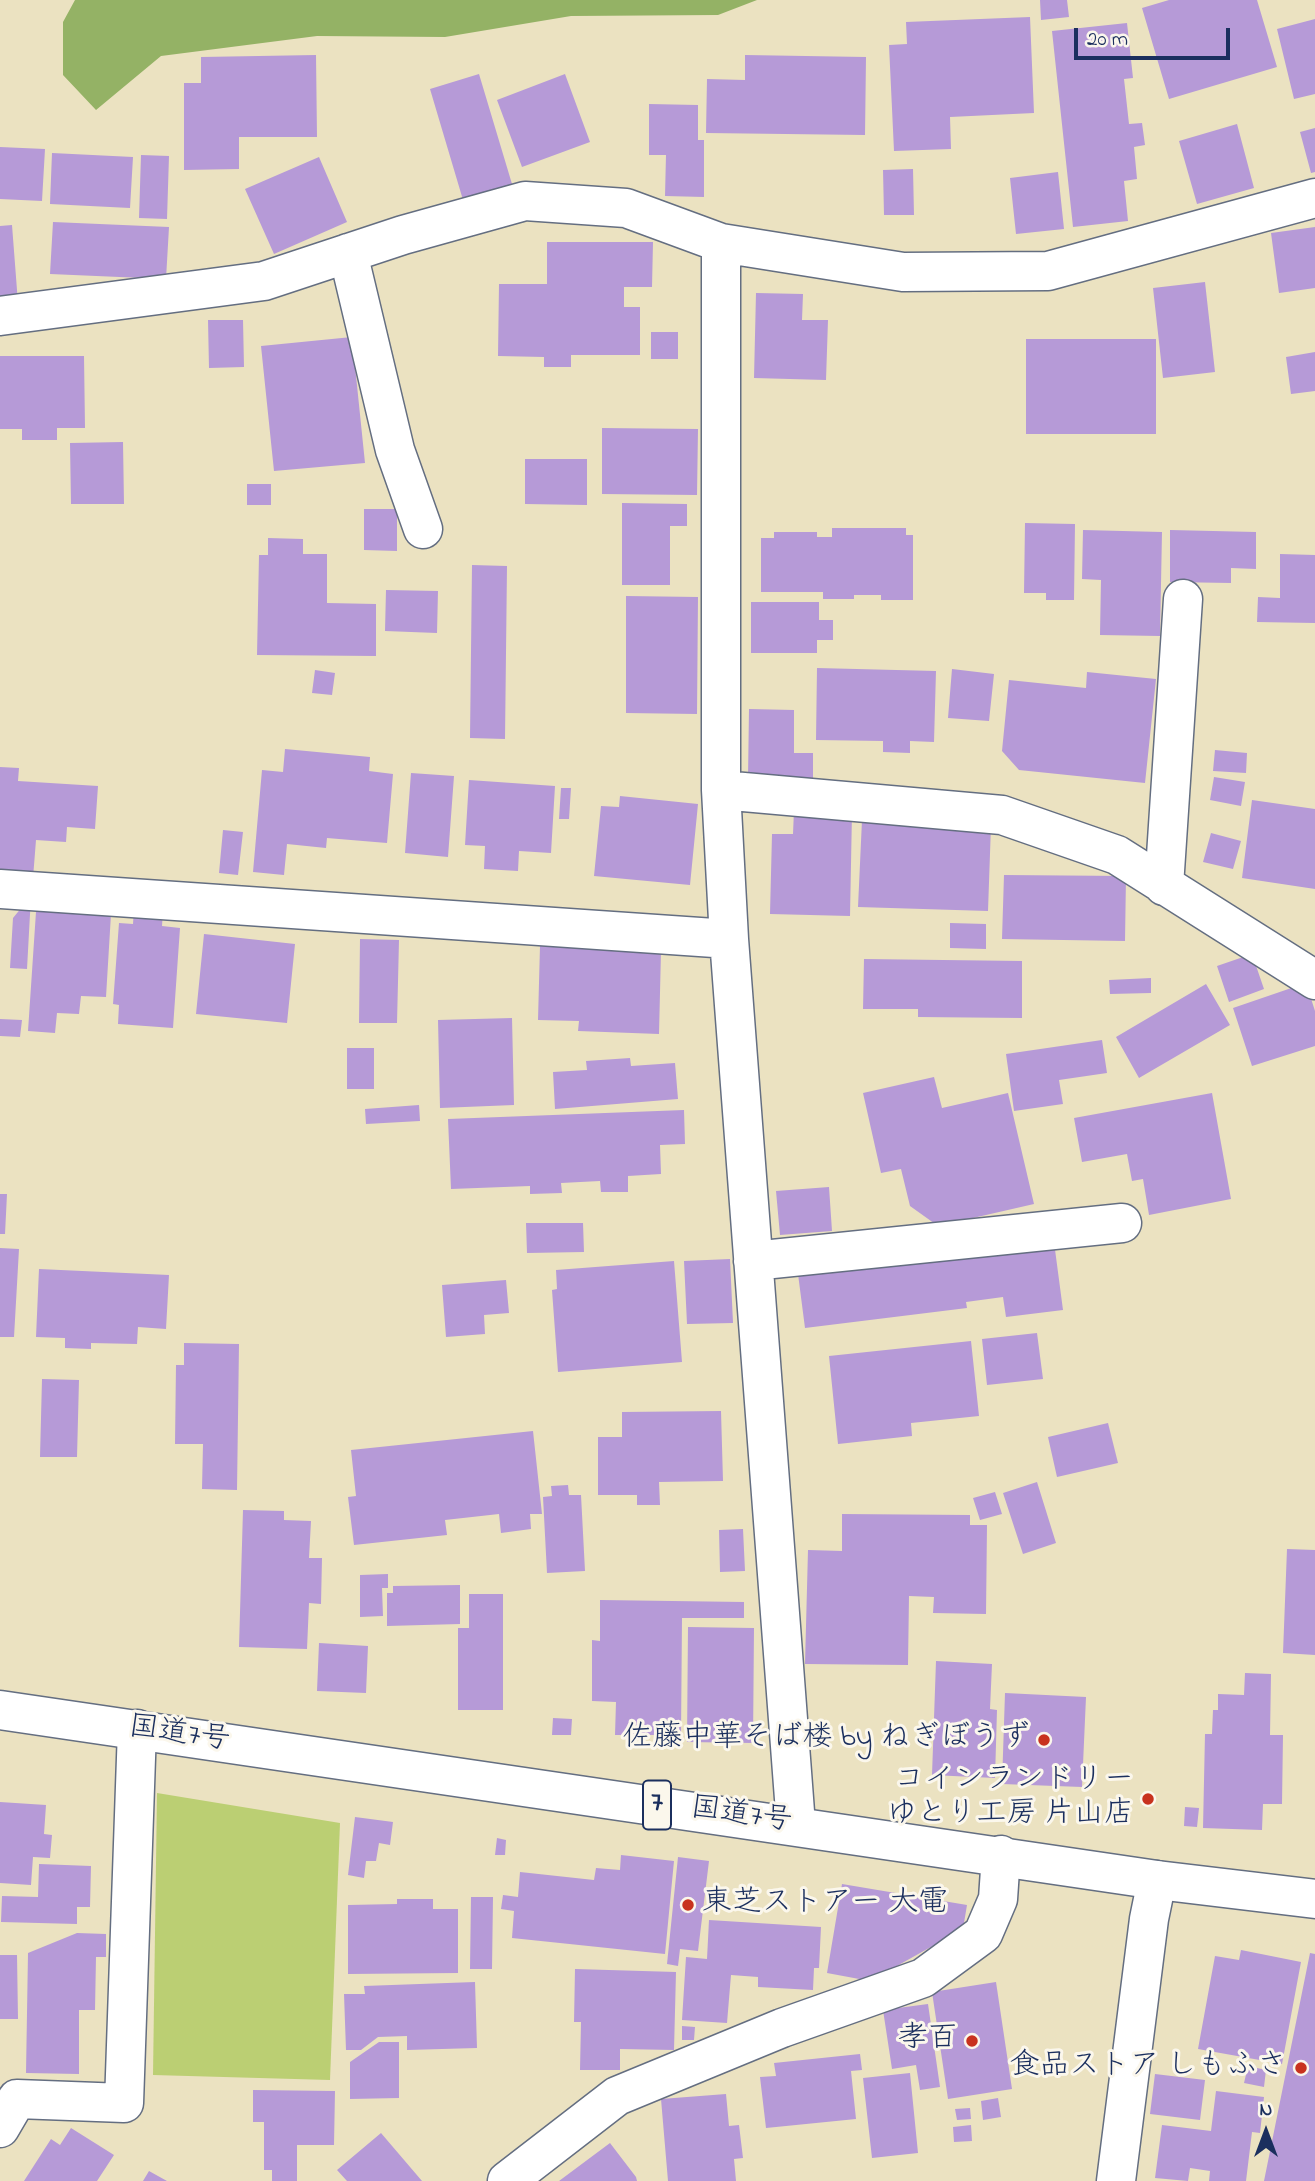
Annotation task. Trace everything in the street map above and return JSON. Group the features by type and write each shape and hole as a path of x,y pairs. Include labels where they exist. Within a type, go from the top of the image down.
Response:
{"main road":[{"path":"0,316 264,281 403,235 525,201 626,208 721,243 903,272 1048,271 1315,198"},
{"path":"721,243 721,790 729,939 796,1825"},
{"path":"348,253 395,450 422,529"},
{"path":"1164,886 1183,599"},
{"path":"721,790 1002,815 1117,855 1315,980"},
{"path":"0,889 729,939"},
{"path":"753,1261 1122,1223"},
{"name":"国道7号","path":"0,1710 1157,1880 1315,1899"},
{"path":"0,2128 17,2099 124,2103 138,1729"},
{"path":"507,2181 617,2096 782,2028 923,1978 983,1934 999,1899 1001,1855"},
{"path":"1116,2181 1149,1919 1157,1880"}],"green space":[{"path":"75,0 757,0 718,15 571,16 445,37 317,36 161,56 96,110 63,75 63,22"},
{"path":"157,1793 340,1823 330,2080 153,2075"}],"building":[{"path":"1040,0 1067,0 1069,17 1041,20"},
{"path":"1169,0 1257,0 1277,67 1169,99 1142,8"},
{"path":"1030,17 1034,113 950,117 951,149 894,151 889,45 907,44 906,22"},
{"path":"1315,19 1315,94 1294,99 1277,29"},
{"path":"1127,23 1133,78 1124,79 1129,124 1142,123 1145,145 1134,147 1137,179 1124,181 1128,221 1073,227 1052,31"},
{"path":"316,55 317,137 239,137 239,169 184,170 184,83 201,83 201,57"},
{"path":"745,55 866,57 865,135 706,133 707,79 745,80"},
{"path":"479,74 512,184 463,200 430,89"},
{"path":"565,74 590,142 522,167 497,100"},
{"path":"649,104 698,105 698,140 704,140 704,197 665,196 666,155 649,155"},
{"path":"1237,124 1254,188 1197,204 1179,141"},
{"path":"1315,128 1315,172 1311,173 1300,132"},
{"path":"0,147 45,149 42,201 0,199"},
{"path":"52,153 133,157 130,208 50,204"},
{"path":"141,155 169,156 167,219 139,218"},
{"path":"319,157 347,222 274,254 245,189"},
{"path":"913,169 914,215 884,215 883,170"},
{"path":"1058,172 1064,229 1016,234 1010,178"},
{"path":"53,222 169,227 166,279 50,274"},
{"path":"12,225 18,303 0,305 0,226"},
{"path":"1315,227 1315,288 1279,293 1271,233"},
{"path":"547,242 653,242 652,287 624,287 624,307 640,307 640,355 571,355 571,367 544,367 544,357 498,356 499,284 547,284"},
{"path":"1205,282 1215,372 1163,378 1153,288"},
{"path":"756,293 803,294 802,320 828,320 826,380 754,378"},
{"path":"208,320 243,320 244,367 209,368"},
{"path":"651,332 678,332 678,359 651,359"},
{"path":"352,337 365,463 274,471 261,346"},
{"path":"1026,339 1156,339 1156,434 1026,434"},
{"path":"1315,352 1315,391 1291,394 1286,357"},
{"path":"0,356 84,356 85,428 57,428 57,440 22,440 22,429 0,429"},
{"path":"602,428 698,429 697,495 602,494"},
{"path":"123,442 124,504 71,504 70,443"},
{"path":"525,459 587,459 587,505 525,504"},
{"path":"247,484 271,484 271,505 247,505"},
{"path":"622,503 687,504 687,526 670,526 670,585 622,585"},
{"path":"364,509 397,509 397,551 364,550"},
{"path":"1025,523 1075,524 1074,600 1046,600 1046,593 1024,593"},
{"path":"832,528 906,528 906,535 913,535 913,600 881,600 881,595 854,595 854,599 823,599 823,592 761,592 761,538 774,538 774,532 817,532 817,537 832,537"},
{"path":"1083,530 1162,532 1160,636 1100,635 1101,580 1082,579"},
{"path":"1170,530 1256,532 1256,569 1231,568 1231,583 1170,582"},
{"path":"268,538 303,539 303,554 327,554 327,603 376,604 376,656 257,655 259,555 268,555"},
{"path":"1280,554 1315,555 1315,623 1257,622 1258,597 1280,598"},
{"path":"472,565 507,566 505,739 470,738"},
{"path":"386,590 438,591 437,633 385,631"},
{"path":"626,596 698,597 697,714 626,713"},
{"path":"751,602 819,602 819,620 833,620 833,640 817,640 817,653 751,653"},
{"path":"817,668 936,671 934,742 910,741 910,753 883,752 883,741 816,740"},
{"path":"952,669 994,674 989,721 948,718"},
{"path":"315,670 335,673 332,695 312,693"},
{"path":"1087,672 1156,679 1145,783 1019,770 1002,751 1009,680 1086,688"},
{"path":"749,709 794,710 794,753 813,753 813,778 748,778"},
{"path":"285,749 370,757 369,771 393,774 387,843 327,838 326,848 287,844 284,875 253,872 262,770 283,772"},
{"path":"1215,750 1247,753 1246,773 1213,771"},
{"path":"0,767 19,768 18,781 98,786 95,829 67,827 66,842 36,840 33,878 0,876"},
{"path":"411,773 454,776 448,857 405,853"},
{"path":"1214,777 1245,782 1241,806 1210,800"},
{"path":"469,780 555,786 551,853 519,851 518,871 484,869 485,846 465,845"},
{"path":"561,788 571,788 569,819 559,819"},
{"path":"620,796 698,804 690,885 594,876 601,806 619,807"},
{"path":"1252,800 1315,809 1315,889 1242,878"},
{"path":"794,810 852,812 850,916 770,914 772,834 793,834"},
{"path":"862,820 991,825 988,911 858,907"},
{"path":"223,830 243,832 238,875 219,873"},
{"path":"1211,833 1241,841 1233,869 1203,862"},
{"path":"1004,875 1126,876 1125,941 1002,939"},
{"path":"31,896 27,969 10,968 13,918"},
{"path":"37,897 111,914 106,997 81,996 79,1014 57,1013 55,1033 28,1031"},
{"path":"134,908 163,910 162,926 180,928 173,1028 118,1024 119,1005 113,1004 119,923 133,924"},
{"path":"950,923 986,924 986,949 950,948"},
{"path":"204,934 295,944 287,1023 196,1014"},
{"path":"360,939 399,940 397,1023 359,1023"},
{"path":"540,946 661,951 659,1034 578,1031 579,1021 538,1020"},
{"path":"1252,954 1264,989 1229,1002 1217,966"},
{"path":"864,959 1022,961 1022,1018 918,1017 918,1009 863,1009"},
{"path":"1151,978 1151,993 1110,994 1109,980"},
{"path":"1306,983 1315,1011 1315,1046 1252,1066 1233,1008"},
{"path":"1206,984 1230,1025 1139,1078 1116,1037"},
{"path":"512,1018 514,1105 440,1108 438,1020"},
{"path":"0,1019 22,1020 20,1037 0,1036"},
{"path":"1102,1040 1107,1073 1059,1080 1063,1104 1014,1111 1006,1054"},
{"path":"347,1048 374,1048 374,1089 347,1089"},
{"path":"630,1058 631,1066 675,1063 678,1099 555,1109 553,1072 587,1070 586,1061"},
{"path":"934,1077 942,1108 1008,1093 1034,1204 938,1226 910,1206 901,1169 881,1173 863,1093"},
{"path":"1212,1093 1231,1199 1149,1215 1143,1179 1132,1181 1127,1154 1082,1162 1074,1118"},
{"path":"419,1105 420,1121 366,1124 365,1109"},
{"path":"684,1110 685,1144 660,1145 661,1174 628,1176 628,1192 601,1192 600,1181 561,1183 562,1193 530,1194 530,1186 451,1189 448,1119"},
{"path":"829,1187 832,1231 780,1235 776,1191"},
{"path":"0,1194 7,1194 5,1234 0,1234"},
{"path":"526,1223 583,1223 584,1252 527,1253"},
{"path":"1054,1242 1063,1310 1006,1317 1003,1297 966,1302 967,1308 805,1328 798,1274"},
{"path":"0,1248 19,1249 14,1337 0,1337"},
{"path":"730,1259 733,1323 687,1324 684,1261"},
{"path":"674,1261 682,1362 558,1372 552,1290 557,1289 556,1270"},
{"path":"39,1269 169,1275 166,1329 138,1327 137,1344 91,1343 91,1349 65,1348 65,1338 36,1337"},
{"path":"506,1280 509,1313 484,1315 485,1334 446,1337 442,1285"},
{"path":"1037,1333 1043,1379 987,1385 982,1339"},
{"path":"971,1341 979,1416 911,1423 912,1436 838,1444 829,1356"},
{"path":"184,1343 239,1344 237,1490 202,1489 203,1444 175,1444 176,1365 184,1365"},
{"path":"42,1379 79,1380 77,1457 40,1457"},
{"path":"721,1411 723,1481 659,1482 660,1505 637,1505 637,1495 598,1495 598,1437 622,1437 622,1412"},
{"path":"1108,1423 1118,1463 1057,1477 1048,1437"},
{"path":"533,1431 542,1514 530,1514 531,1529 501,1533 499,1514 445,1520 447,1535 354,1545 348,1497 356,1496 351,1450"},
{"path":"1037,1482 1056,1543 1023,1554 1003,1493"},
{"path":"568,1485 569,1495 581,1495 585,1571 547,1573 543,1497 552,1496 551,1486"},
{"path":"995,1492 1002,1514 980,1520 973,1498"},
{"path":"243,1510 284,1511 284,1520 311,1521 309,1558 322,1558 321,1604 309,1603 307,1649 239,1647"},
{"path":"842,1514 970,1515 970,1525 987,1525 986,1614 933,1613 934,1597 909,1596 908,1665 805,1664 808,1550 842,1551"},
{"path":"743,1529 745,1571 720,1572 719,1530"},
{"path":"1287,1549 1315,1550 1315,1655 1283,1653"},
{"path":"388,1574 388,1588 382,1588 383,1616 360,1617 360,1575"},
{"path":"460,1585 460,1624 387,1626 387,1593 393,1593 393,1586"},
{"path":"469,1594 503,1594 503,1710 458,1710 458,1628 469,1628"},
{"path":"600,1600 744,1602 744,1618 682,1618 681,1735 615,1735 616,1702 592,1701 592,1640 600,1641"},
{"path":"688,1627 754,1628 753,1743 687,1742"},
{"path":"319,1643 368,1646 366,1693 317,1691"},
{"path":"936,1661 992,1664 990,1709 997,1710 995,1778 932,1775"},
{"path":"1245,1673 1271,1674 1270,1735 1283,1735 1282,1804 1263,1804 1262,1830 1203,1828 1205,1734 1212,1734 1213,1710 1218,1710 1218,1694 1244,1695"},
{"name":"佐藤中華そば楼 by ねぎぼうず","path":"1005,1693 1086,1697 1082,1787 1002,1784"},
{"path":"553,1718 572,1719 571,1735 552,1735"},
{"path":"0,1802 46,1805 44,1834 52,1835 50,1858 33,1857 31,1885 0,1883"},
{"path":"1185,1807 1199,1808 1197,1827 1184,1826"},
{"path":"355,1817 393,1822 390,1845 379,1843 376,1861 366,1861 364,1878 348,1875"},
{"path":"497,1838 506,1840 505,1855 495,1855"},
{"path":"621,1855 674,1861 665,1954 512,1938 514,1911 501,1909 503,1895 518,1897 520,1872 594,1880 596,1868 620,1870"},
{"name":"東芝ストアー 大電","path":"678,1857 709,1861 698,1951 680,1949 678,1966 667,1964"},
{"path":"39,1864 91,1866 90,1907 77,1907 77,1924 1,1922 2,1896 38,1897"},
{"path":"842,1884 967,1905 963,1929 870,1981 827,1973"},
{"path":"471,1897 493,1897 492,1969 470,1969"},
{"path":"397,1899 433,1899 433,1909 458,1909 458,1973 348,1974 348,1905 397,1904"},
{"path":"709,1920 821,1927 819,1968 814,1968 813,1990 758,1987 758,1977 731,1975 727,2023 682,2020 686,1957 707,1959"},
{"path":"77,1933 106,1934 106,1957 96,1957 95,2010 79,2010 79,2074 26,2073 28,1953"},
{"path":"1241,1950 1301,1962 1282,2064 1198,2049 1215,1956 1239,1960"},
{"name":"食品ストア しもふさ","path":"1310,1953 1315,1954 1315,2181 1264,2181"},
{"path":"0,1955 17,1955 18,2019 0,2019"},
{"path":"575,1969 676,1972 674,2050 620,2049 620,2070 580,2070 581,2022 574,2022"},
{"path":"475,1982 477,2048 407,2050 407,2036 378,2037 361,2050 346,2050 344,1994 365,1994 364,1986"},
{"name":"孝百","path":"996,1982 1012,2089 948,2099 932,1992"},
{"path":"928,2004 940,2087 920,2090 916,2065 892,2069 883,2010"},
{"path":"682,2026 695,2027 694,2040 682,2040"},
{"path":"379,2042 399,2042 399,2098 350,2099 350,2062"},
{"path":"860,2054 862,2070 851,2071 856,2119 766,2128 760,2077 776,2076 774,2063"},
{"path":"1248,2066 1266,2070 1264,2087 1244,2083"},
{"path":"910,2073 918,2153 872,2158 863,2078"},
{"path":"1155,2074 1205,2080 1200,2120 1150,2114"},
{"path":"253,2090 335,2091 334,2145 297,2145 297,2181 272,2181 272,2170 264,2170 264,2122 253,2122"},
{"path":"1216,2091 1264,2097 1260,2133 1252,2132 1246,2181 1209,2181 1210,2171 1190,2168 1188,2181 1155,2178 1162,2125 1211,2131"},
{"path":"726,2094 729,2126 739,2125 743,2158 734,2159 736,2181 668,2181 661,2099"},
{"path":"998,2098 1001,2117 983,2120 981,2101"},
{"path":"970,2108 971,2119 957,2120 955,2109"},
{"path":"971,2125 972,2141 954,2142 953,2127"},
{"path":"71,2128 114,2155 97,2181 24,2181 51,2139 60,2145"},
{"path":"381,2133 422,2181 347,2181 337,2170"},
{"path":"610,2143 637,2181 559,2181"},
{"path":"149,2171 167,2181 143,2181"}],"place":[{"name":"佐藤中華そば楼 by ねぎぼうず","path":"1044,1740"},
{"name":"コインランドリー ゆとり工房 片山店","path":"1148,1799"},
{"name":"東芝ストアー 大電","path":"688,1905"},
{"name":"孝百","path":"972,2041"},
{"name":"食品ストア しもふさ","path":"1301,2068"}]}
